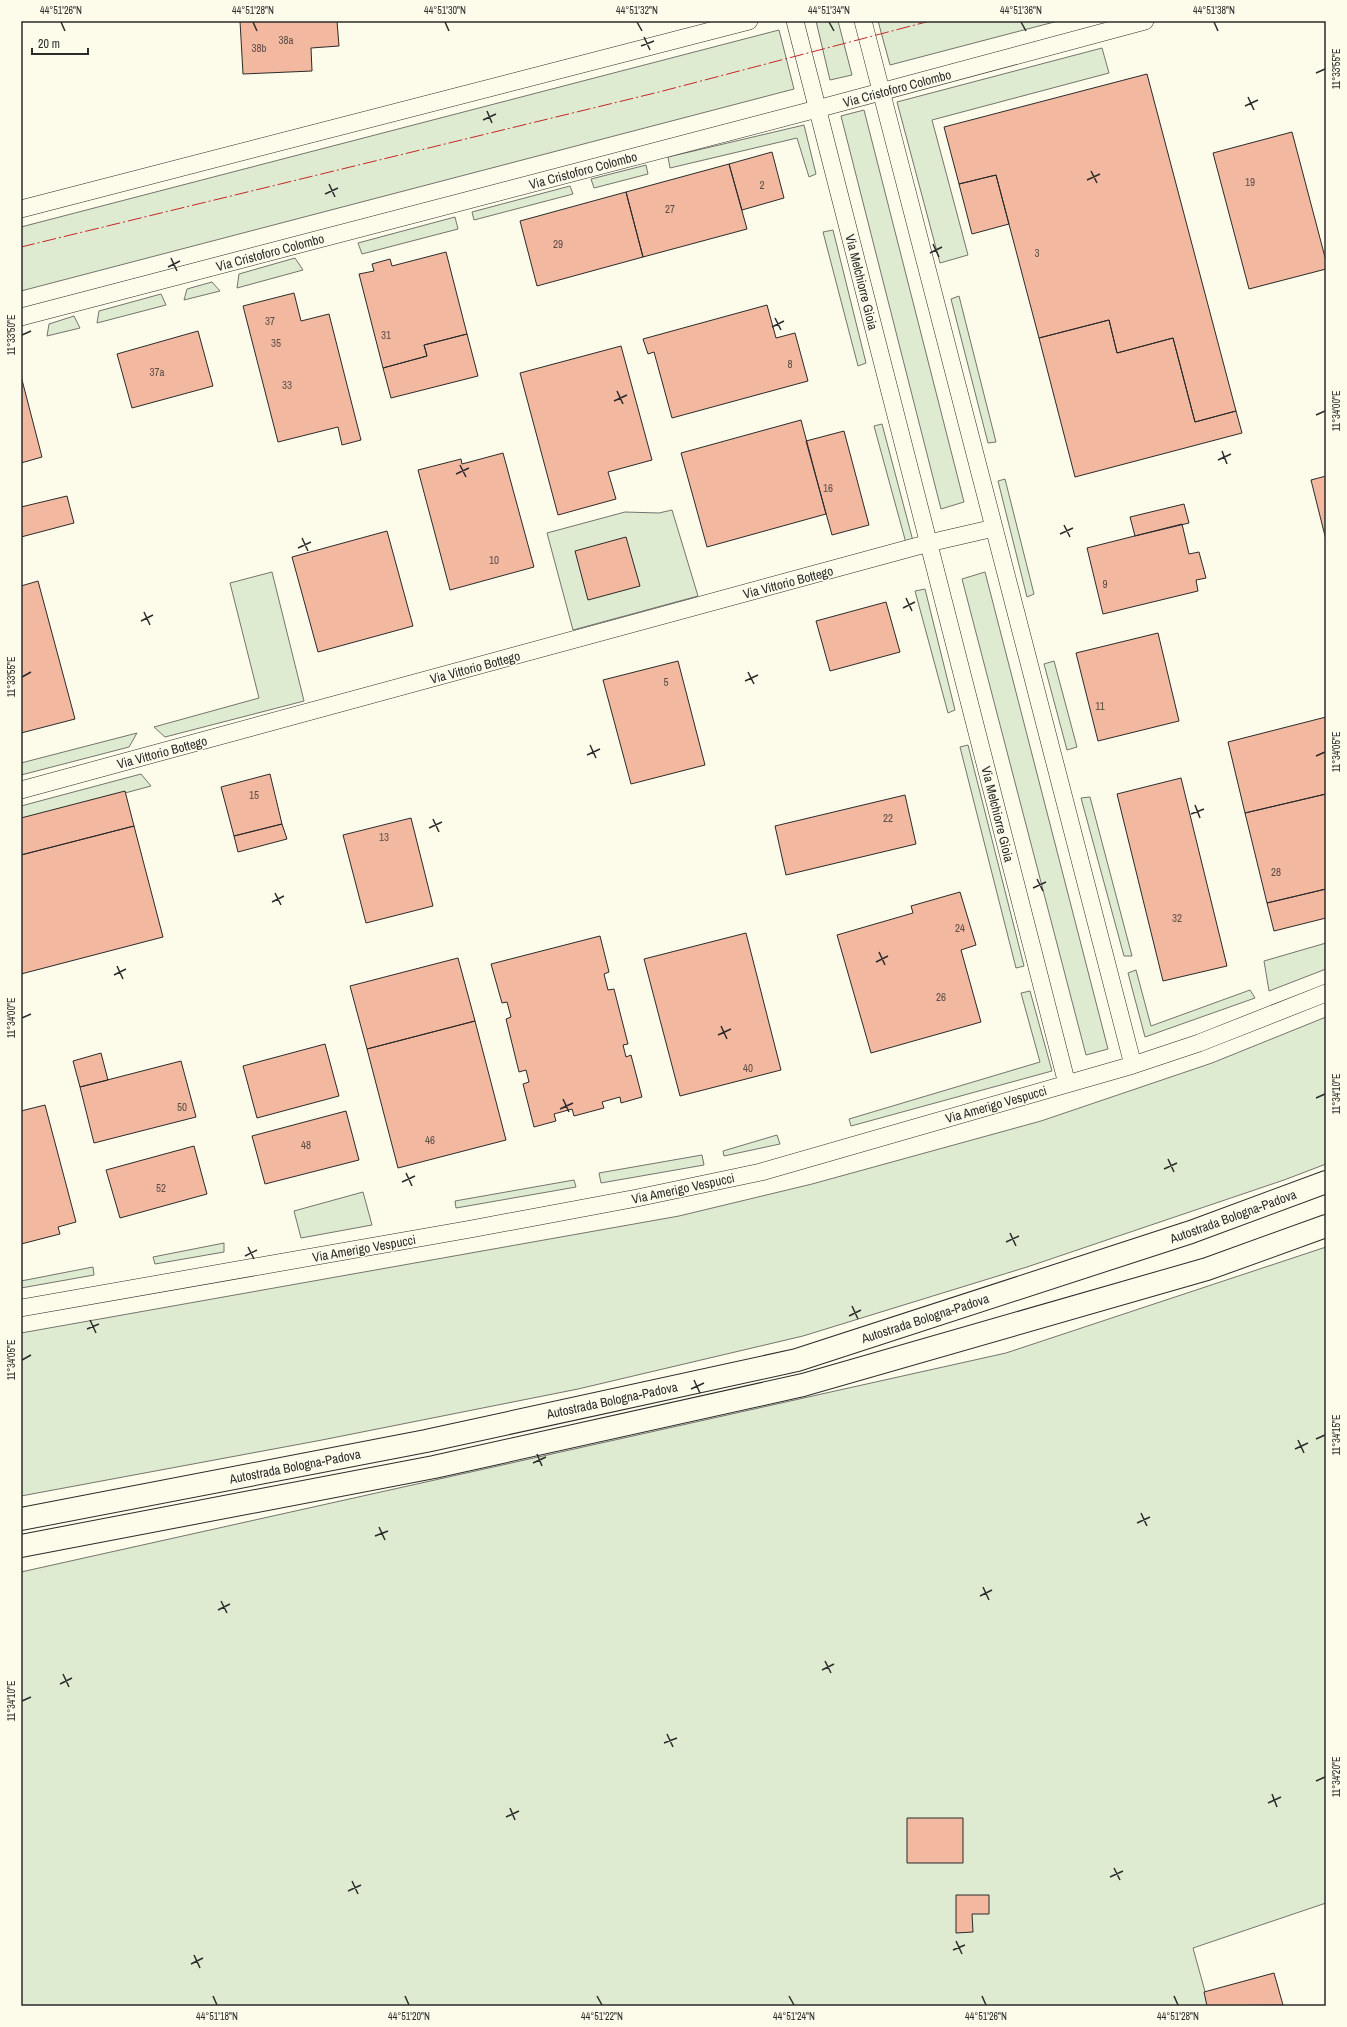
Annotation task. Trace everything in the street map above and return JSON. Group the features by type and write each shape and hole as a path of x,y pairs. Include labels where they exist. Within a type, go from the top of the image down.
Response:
{"highway":[{"name":"Autostrada Bologna-Padova","path":"21,1519 418,1442 798,1360 1191,1232 1326,1182"},
{"name":"Autostrada Bologna-Padova","path":"21,1546 434,1467 803,1385 1207,1269 1326,1226"}],"street":[{"path":"21,210 749,21"},
{"name":"Via Melchiorre Gioia","path":"795,21 1068,1084"},
{"path":"863,21 1133,1066"},
{"name":"Via Cristoforo Colombo","path":"21,317 818,109 1145,21"},
{"path":"929,543 994,528"},
{"name":"Via Vittorio Bottego","path":"21,790 929,543"},
{"name":"Via Amerigo Vespucci","path":"21,1308 637,1198 761,1172 1133,1066 1200,1043 1326,993"}],"green space":[{"path":"816,21 838,21 852,75 830,80"},
{"path":"878,21 1058,21 890,65"},
{"path":"779,30 794,89 21,291 21,227"},
{"path":"1102,48 1109,73 932,120 968,255 940,263 897,102"},
{"path":"864,110 964,502 941,509 841,116"},
{"path":"804,125 816,174 809,177 797,138 670,168 668,157"},
{"path":"646,165 648,174 594,188 591,179"},
{"path":"570,186 573,194 474,220 472,212"},
{"path":"455,217 458,229 362,254 358,243"},
{"path":"833,230 866,363 858,366 823,232"},
{"path":"295,258 303,270 237,288 239,274"},
{"path":"212,282 220,291 184,300 187,289"},
{"path":"161,294 166,305 97,323 99,311"},
{"path":"959,296 996,442 988,443 951,299"},
{"path":"74,316 80,328 47,336 49,324"},
{"path":"882,424 913,541 906,543 874,426"},
{"path":"1005,479 1034,594 1027,597 998,481"},
{"path":"672,510 698,596 573,630 547,533 625,512 659,513"},
{"path":"272,572 304,701 165,737 154,727 259,698 230,583"},
{"path":"985,572 1108,1049 1086,1055 962,579"},
{"path":"925,589 955,710 948,713 915,591"},
{"path":"1054,661 1077,747 1067,750 1044,664"},
{"path":"137,733 129,747 21,775 21,763"},
{"path":"968,745 1024,966 1016,968 960,747"},
{"path":"141,774 151,786 21,821 21,806"},
{"path":"1090,797 1132,956 1124,956 1081,798"},
{"path":"1326,943 1326,969 1269,991 1264,961"},
{"path":"1136,970 1151,1026 1250,990 1255,998 1145,1037 1128,973"},
{"path":"1030,991 1052,1071 851,1126 849,1119 1040,1062 1021,993"},
{"path":"1326,1017 1326,1164 1284,1180 1027,1267 803,1336 578,1389 322,1440 21,1496 21,1333 679,1216 812,1184 1041,1121 1212,1063"},
{"path":"777,1135 780,1144 724,1156 723,1151"},
{"path":"702,1155 704,1165 601,1183 599,1173"},
{"path":"574,1180 576,1187 456,1208 455,1201"},
{"path":"363,1192 372,1225 301,1238 294,1211"},
{"path":"224,1243 224,1252 155,1264 153,1257"},
{"path":"1326,1247 1326,1903 1193,1948 1209,2006 21,2006 21,1572 1006,1353"},
{"path":"93,1267 94,1275 21,1288 21,1281"}],"building":[{"path":"240,21 337,21 339,46 311,48 312,71 243,74"},
{"path":"1147,74 1236,411 1195,422 1173,338 1117,353 1109,320 1039,338 996,175 959,184 944,127"},
{"path":"1292,132 1326,261 1326,269 1249,289 1213,153"},
{"path":"772,152 784,198 742,210 729,164"},
{"path":"729,164 747,229 643,257 626,192"},
{"path":"996,175 1009,224 972,234 959,184"},
{"path":"626,192 643,257 537,286 520,221"},
{"path":"446,252 467,334 424,345 427,356 383,368 359,274 374,271 372,264 390,259 392,266"},
{"path":"294,293 301,321 329,314 361,440 342,445 338,427 278,442 243,306"},
{"path":"767,305 776,338 795,333 808,381 672,418 654,352 648,354 643,339"},
{"path":"1109,320 1117,353 1173,338 1195,422 1236,411 1242,433 1075,477 1039,338"},
{"path":"198,331 213,386 132,408 117,354"},
{"path":"467,334 478,376 391,398 383,368 427,356 424,345"},
{"path":"621,346 652,460 608,472 616,499 558,515 520,373"},
{"path":"21,376 42,457 21,463"},
{"path":"801,420 826,514 707,547 681,453"},
{"path":"844,431 869,525 832,535 806,441"},
{"path":"503,453 534,567 450,590 418,470 461,459 462,464"},
{"path":"1326,476 1326,540 1311,480"},
{"path":"67,496 74,523 21,537 21,507"},
{"path":"1184,504 1189,523 1135,536 1130,517"},
{"path":"1182,524 1189,554 1199,552 1206,578 1196,580 1198,591 1103,614 1087,548"},
{"path":"387,531 413,626 318,652 292,557"},
{"path":"626,537 640,586 588,600 575,551"},
{"path":"38,581 75,719 21,733 21,586"},
{"path":"886,602 900,652 830,671 816,621"},
{"path":"1158,633 1179,721 1098,741 1076,653"},
{"path":"678,661 705,765 631,784 603,680"},
{"path":"1326,717 1326,794 1245,813 1228,742"},
{"path":"270,774 282,824 234,836 221,787"},
{"path":"1181,778 1227,966 1163,981 1117,794"},
{"path":"125,791 134,826 21,855 21,818"},
{"path":"1326,794 1326,889 1267,903 1245,813"},
{"path":"905,795 916,844 786,875 775,826"},
{"path":"411,818 433,906 366,923 343,835"},
{"path":"282,824 287,839 238,852 234,836"},
{"path":"134,826 163,937 21,974 21,855"},
{"path":"1326,889 1326,918 1274,931 1267,903"},
{"path":"960,892 976,945 961,950 981,1022 871,1053 837,935 913,913 911,906"},
{"path":"746,933 781,1070 680,1096 644,959"},
{"path":"600,936 609,972 604,974 608,990 614,989 628,1044 623,1045 626,1057 631,1055 642,1097 621,1103 620,1097 602,1102 604,1108 574,1116 572,1109 554,1114 556,1121 534,1127 523,1084 529,1082 526,1070 519,1072 506,1019 511,1017 507,1002 502,1003 491,964"},
{"path":"458,958 475,1021 367,1049 350,986"},
{"path":"475,1021 506,1140 398,1168 367,1049"},
{"path":"325,1044 339,1096 257,1118 243,1066"},
{"path":"101,1053 108,1080 80,1087 73,1061"},
{"path":"181,1061 196,1117 94,1143 80,1087"},
{"path":"45,1105 76,1222 58,1227 60,1234 21,1244 21,1111"},
{"path":"346,1111 359,1160 265,1184 252,1136"},
{"path":"194,1146 207,1194 120,1218 106,1170"},
{"path":"907,1818 963,1818 963,1863 907,1863"},
{"path":"956,1895 989,1895 989,1914 972,1914 973,1932 956,1933"},
{"path":"1274,1973 1283,2005 1207,2006 1204,1992"}],"power":[{"path":"21,247 659,92 930,21"}]}
